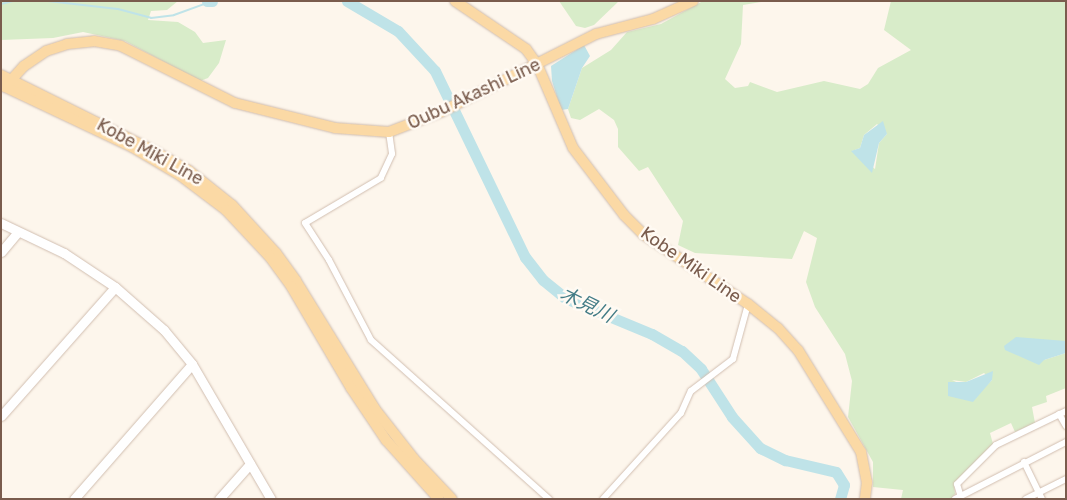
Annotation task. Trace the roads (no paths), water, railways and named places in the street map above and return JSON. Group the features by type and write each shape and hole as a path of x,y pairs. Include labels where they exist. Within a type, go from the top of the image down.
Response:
{"main road":[{"name":"Kobe Miki Line","path":"454,1 526,49 537,64 573,148 624,215 643,234 748,304 778,328 798,350 861,452 867,482 865,499"},
{"name":"Oubu Akashi Line","path":"4,87 46,51 67,44 94,41 121,46 235,103 335,128 389,132 469,99 596,34 653,19 693,1"},
{"name":"Kobe Miki Line","path":"1,75 4,87"},
{"name":"Kobe Miki Line","path":"4,87 139,151 181,176 226,210 270,257 291,286 351,388 386,440 439,499"},
{"name":"Kobe Miki Line","path":"4,87 158,153 188,170 232,205 265,239 296,281 375,409 414,459 452,499"}],"street":[{"path":"389,132 392,154 381,178 305,223 329,260 371,340 549,499"},
{"path":"1,223 64,253 115,287 164,330 192,364 271,499"},
{"path":"1,252 18,232"},
{"path":"1,416 115,287"},
{"path":"603,499 681,413 691,391 733,358 748,304"},
{"path":"74,499 192,364"},
{"path":"1066,426 1063,412 996,445 957,484 958,496 1066,442"},
{"path":"1024,462 1040,495"},
{"path":"219,499 250,464"},
{"path":"1026,499 1040,495 1066,479"},
{"path":"608,493 614,499"}],"water":[{"path":"584,45 590,56 582,68 568,109 561,110 552,81 551,66"},
{"path":"883,121 887,134 879,143 872,173 851,151 860,148 864,135"},
{"path":"1016,337 1066,341 1066,353 1044,360 1039,365 1005,350 1004,346"},
{"path":"993,371 992,380 973,402 948,396 948,382 966,382"}],"waterway":[{"path":"1,4 13,1"},
{"path":"48,1 118,9 151,18 174,15 209,2"},
{"name":"木見川","path":"207,1 212,1"},
{"name":"木見川","path":"347,1 398,31 435,71 525,257 543,280 565,298 652,334 682,351 701,369 732,417 760,448 785,460 836,472 844,485 840,499"}]}
